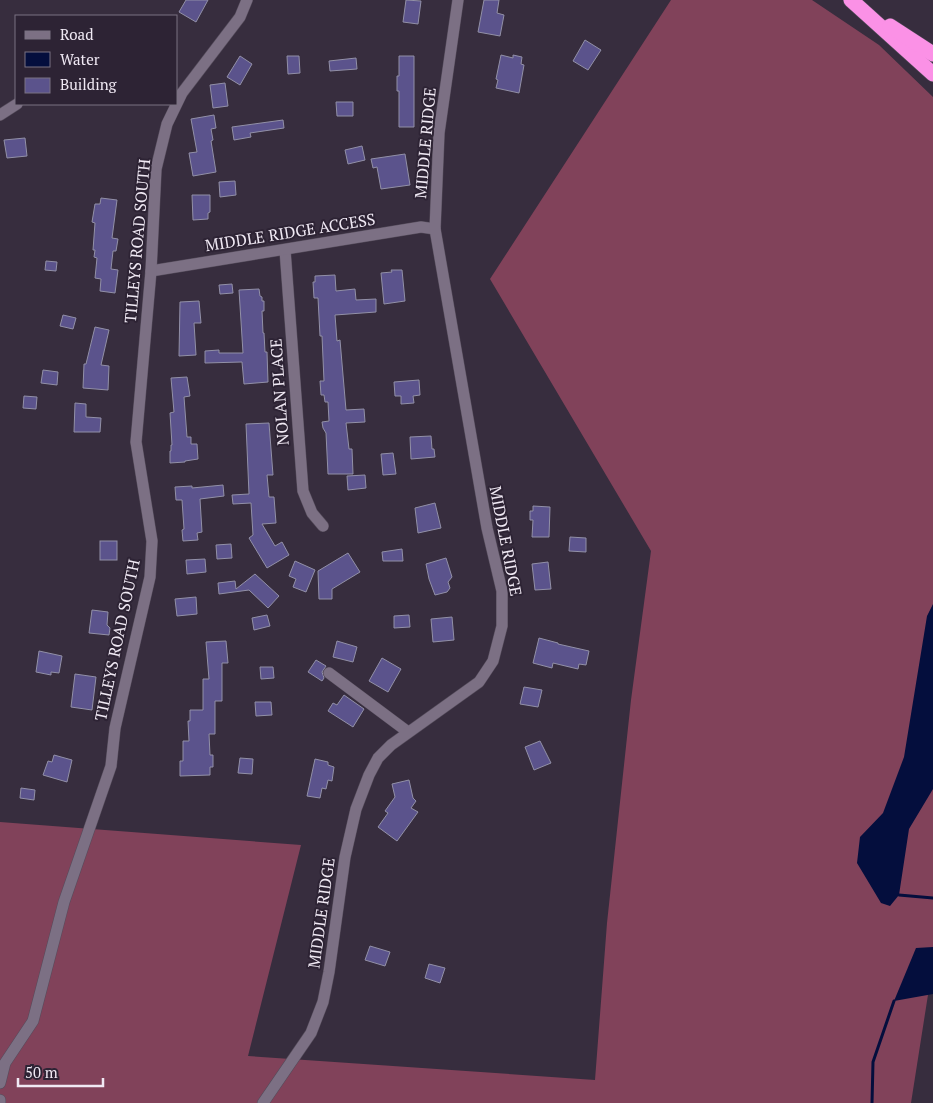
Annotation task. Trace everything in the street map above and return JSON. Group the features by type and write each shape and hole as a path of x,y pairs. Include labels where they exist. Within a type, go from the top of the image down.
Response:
{"highway":[{"path":"851,0 933,54"},
{"path":"851,0 933,74"}],"street":[{"name":"TILLEYS ROAD SOUTH","path":"178,101 182,93 240,18 247,0"},
{"name":"MIDDLE RIDGE","path":"263,1103 311,1033 324,1002 341,877 353,822 364,785 378,758 391,745 479,682 493,661 502,626 502,591 486,528 435,230 439,133 458,0"},
{"path":"0,115 15,105"},
{"name":"TILLEYS ROAD SOUTH","path":"0,1083 6,1063 33,1021 64,902 111,766 115,728 150,577 152,541 136,442 151,271 156,169 167,124 176,105"},
{"name":"MIDDLE RIDGE ACCESS","path":"151,271 421,227 435,230"},
{"name":"NOLAN PLACE","path":"285,250 302,483 308,505 323,526"},
{"path":"329,673 408,732"}],"shaded area":[{"path":"671,0 812,0 879,45 933,97 933,963 911,1103 0,1103 0,822 301,845 248,1056 595,1080 607,923 631,700 651,551 490,279"}],"water":[{"path":"933,604 933,789 909,829 899,895 890,906 881,903 857,863 860,837 883,813 904,757 927,616"},
{"path":"933,947 933,994 894,1001 916,948"}],"building":[{"path":"186,0 208,0 196,22 179,12"},
{"path":"406,0 421,1 418,24 403,22"},
{"path":"484,0 499,0 497,13 504,15 500,36 478,32"},
{"path":"585,40 601,50 588,70 573,61"},
{"path":"501,55 513,58 513,55 522,57 521,64 524,65 519,93 496,88"},
{"path":"240,56 252,64 240,85 227,77"},
{"path":"287,56 299,56 300,73 288,74"},
{"path":"399,56 414,56 414,127 399,127 397,76 399,76"},
{"path":"356,58 357,69 330,71 329,61"},
{"path":"225,83 228,106 213,108 210,85"},
{"path":"336,102 353,102 353,116 337,116"},
{"path":"214,115 216,128 211,129 213,140 211,141 216,172 193,176 189,153 197,152 191,119"},
{"path":"283,120 284,128 250,133 251,137 234,140 232,127"},
{"path":"25,138 27,156 7,158 4,140"},
{"path":"362,146 365,160 348,164 345,150"},
{"path":"405,154 410,185 381,189 377,167 373,168 371,159"},
{"path":"235,181 236,195 220,197 219,182"},
{"path":"192,195 210,195 208,219 193,220"},
{"path":"101,198 117,200 112,238 118,239 116,251 113,251 111,269 118,270 115,293 100,291 101,279 95,278 97,258 94,257 95,250 93,250 95,223 92,222 95,204 100,204"},
{"path":"46,261 57,262 56,271 45,270"},
{"path":"391,270 402,270 405,301 384,304 381,273 392,272"},
{"path":"335,275 336,291 355,289 356,300 376,299 376,312 335,315 337,341 340,340 346,410 364,409 365,422 346,423 349,449 352,449 353,474 328,474 326,433 322,422 329,421 328,402 325,402 324,395 321,395 320,381 324,381 322,336 320,336 318,298 314,298 313,282 315,282 315,276"},
{"path":"232,284 233,293 220,294 219,285"},
{"path":"259,289 262,301 264,301 264,311 262,311 263,333 265,352 267,352 268,382 244,384 242,362 205,363 205,351 219,350 219,353 243,353 239,290"},
{"path":"199,301 201,323 194,323 196,355 179,356 180,302"},
{"path":"63,315 76,318 73,329 60,326"},
{"path":"95,327 109,330 101,365 109,366 108,390 83,388 84,364 86,364"},
{"path":"43,370 58,372 57,385 41,383"},
{"path":"187,377 190,396 184,397 187,437 191,437 191,444 197,444 198,459 170,463 172,445 170,413 174,412 171,378"},
{"path":"419,380 420,395 413,396 414,403 401,404 401,396 395,396 394,382"},
{"path":"24,396 37,397 36,409 23,408"},
{"path":"75,403 86,404 86,417 101,418 100,432 74,432"},
{"path":"269,423 273,475 267,475 269,497 274,497 276,523 262,524 275,546 282,542 289,555 267,568 249,538 253,535 251,503 233,504 232,495 249,494 246,424"},
{"path":"431,436 435,457 411,459 410,437"},
{"path":"393,453 396,474 383,475 381,454"},
{"path":"365,475 366,488 348,490 347,476"},
{"path":"223,485 224,496 200,499 202,532 197,533 198,540 183,541 182,500 176,500 175,487 192,486 192,488"},
{"path":"435,503 441,528 418,533 415,508"},
{"path":"533,506 550,507 549,537 532,537 533,520 530,520 530,511 533,511"},
{"path":"570,537 586,538 586,552 569,551"},
{"path":"100,541 117,541 117,560 100,560"},
{"path":"231,544 232,558 217,559 216,545"},
{"path":"402,549 403,561 383,561 382,552"},
{"path":"348,553 360,572 332,589 332,599 319,599 318,571"},
{"path":"446,558 452,577 448,582 450,588 447,592 435,595 426,564"},
{"path":"205,559 206,572 187,574 186,560"},
{"path":"295,561 315,570 306,592 293,587 296,579 289,576"},
{"path":"548,562 551,589 535,590 532,564"},
{"path":"255,574 279,596 268,608 249,590 219,594 218,583 235,581 236,589"},
{"path":"196,597 197,614 177,616 175,599"},
{"path":"92,610 108,612 107,625 110,628 109,635 89,633"},
{"path":"267,615 270,626 254,630 252,618"},
{"path":"409,615 410,627 394,628 394,616"},
{"path":"452,617 454,640 433,642 431,619"},
{"path":"539,638 589,651 586,665 579,664 578,669 553,663 552,668 533,663"},
{"path":"226,641 228,663 222,663 222,701 215,701 215,734 209,734 210,755 213,755 213,767 210,767 210,775 180,776 180,761 183,761 183,741 189,741 188,721 190,721 190,710 203,710 203,679 209,679 206,642"},
{"path":"337,641 357,647 353,662 333,657"},
{"path":"39,651 62,656 59,673 51,672 51,675 36,672"},
{"path":"382,658 401,669 388,692 369,681"},
{"path":"316,660 326,666 322,672 324,678 322,681 308,672"},
{"path":"260,667 273,667 274,678 261,679"},
{"path":"75,674 96,677 92,710 71,707"},
{"path":"524,687 542,690 538,707 520,704"},
{"path":"344,695 364,709 353,727 328,711 333,703 337,705"},
{"path":"255,702 271,702 272,715 256,716"},
{"path":"540,741 551,763 534,770 525,747"},
{"path":"54,755 72,760 67,782 43,775 48,761 52,762"},
{"path":"240,758 253,759 252,774 238,773"},
{"path":"315,759 328,762 328,765 334,767 332,781 328,780 326,789 322,788 320,798 307,796"},
{"path":"409,780 413,798 416,801 411,808 418,812 397,841 378,827 388,813 385,811 395,797 392,784"},
{"path":"21,788 35,790 34,800 20,798"},
{"path":"370,946 390,952 385,966 365,960"},
{"path":"429,964 445,968 440,983 425,978"}],"waterway":[{"path":"899,895 933,898"},
{"path":"872,1103 873,1062 894,1001"}]}
